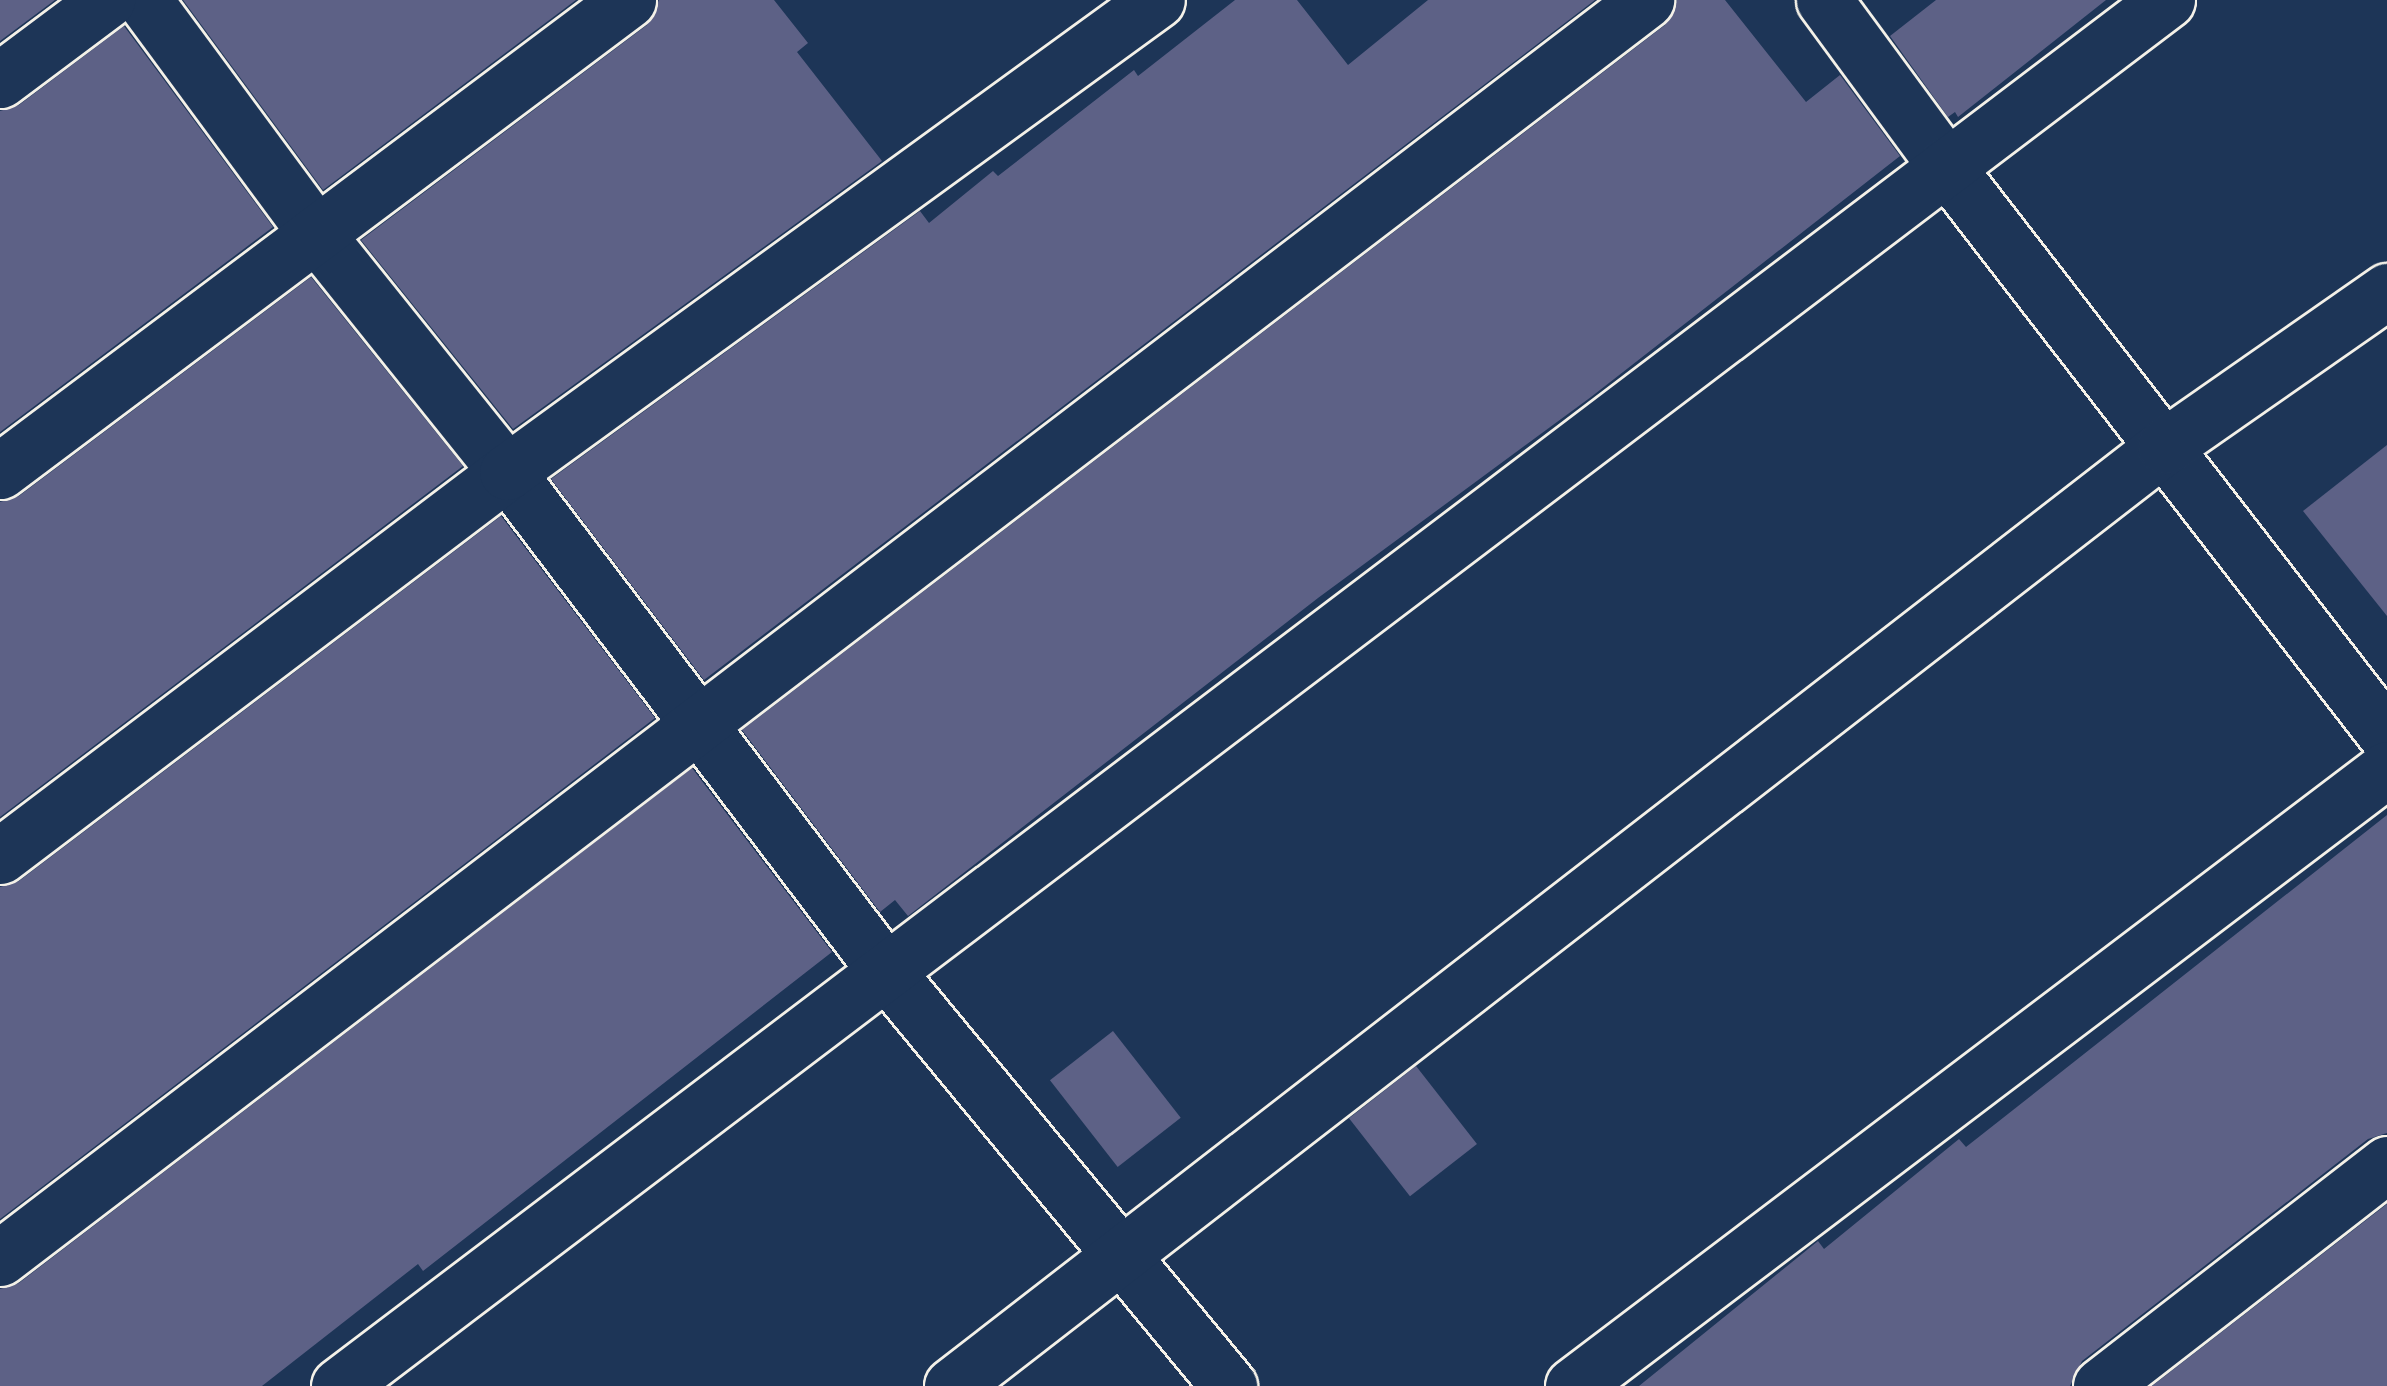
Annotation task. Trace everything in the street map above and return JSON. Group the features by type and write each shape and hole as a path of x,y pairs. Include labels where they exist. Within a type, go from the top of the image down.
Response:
{"street":[{"path":"0,80 107,0"},
{"path":"144,0 318,235 507,472 885,970 1229,1386"},
{"path":"0,471 628,0"},
{"path":"0,856 507,472 1157,0"},
{"path":"0,1258 1646,0"},
{"path":"1824,0 1945,165 2387,736"},
{"path":"338,1386 2167,0"},
{"path":"952,1386 2165,446 2387,291"},
{"path":"1573,1386 2387,769"},
{"path":"2102,1386 2387,1164"}],"building":[{"path":"0,0 55,0 0,41"},
{"path":"183,0 576,0 323,190"},
{"path":"659,0 774,0 808,43 797,52 882,161 513,429 361,240 647,25"},
{"path":"1235,0 1297,0 1348,65 1428,0 1595,0 704,680 551,479 920,211 929,223 993,171 998,176 1134,70 1138,76"},
{"path":"1677,0 1725,0 1806,102 1840,75 1900,156 1591,397 1318,598 908,916 895,900 880,912 742,730 1665,25"},
{"path":"1936,0 2106,0 1958,117 1955,112 1948,117 1890,36"},
{"path":"124,26 273,227 0,432 0,111 19,105"},
{"path":"311,277 463,466 0,817 0,502 19,496"},
{"path":"2387,445 2387,616 2303,511"},
{"path":"501,516 655,718 0,1219 0,887 19,881"},
{"path":"692,768 832,952 423,1271 418,1264 262,1386 0,1386 0,1289 19,1283"},
{"path":"2387,815 2387,1133 2368,1139 2082,1361 2070,1386 1639,1386 1818,1241 1824,1249 1959,1139 1966,1147"},
{"path":"1113,1031 1181,1118 1118,1167 1050,1080"},
{"path":"1416,1066 1477,1144 1410,1196 1349,1118"},
{"path":"2387,1204 2387,1386 2152,1386"}]}
